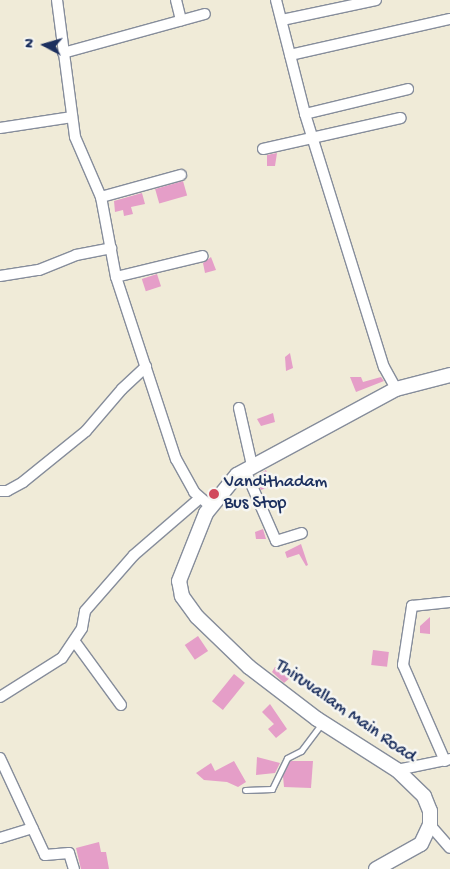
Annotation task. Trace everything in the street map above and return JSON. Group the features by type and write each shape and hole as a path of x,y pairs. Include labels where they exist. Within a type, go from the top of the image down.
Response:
{"main road":[{"name":"Thiruvallam Main Road","path":"430,825 430,811 424,796 397,770 322,722 249,667 197,617 179,589 182,570 205,502 249,467 396,389 450,375"},
{"path":"376,869 422,844 430,825"}],"street":[{"path":"0,697 62,658 75,642 82,628 85,611 134,555 205,502 176,459 116,276 101,197 75,137 57,0"},
{"path":"176,0 181,20"},
{"path":"276,0 305,114 384,367 396,389"},
{"path":"282,20 376,0"},
{"path":"63,53 204,14"},
{"path":"290,55 450,19"},
{"path":"305,114 408,89"},
{"path":"0,128 72,117"},
{"path":"263,149 401,118"},
{"path":"101,197 181,175"},
{"path":"0,276 39,270 76,255 111,248"},
{"path":"116,276 203,256"},
{"path":"0,491 7,491 23,482 86,431 122,389 146,367"},
{"path":"239,408 249,467 276,541 302,533"},
{"path":"397,770 448,760 403,665 412,606 450,602"},
{"path":"75,642 121,705"},
{"path":"0,758 45,855 69,853 74,869"},
{"path":"430,825 450,848"},
{"path":"0,838 32,828"}],"lane":[{"path":"245,790 272,789 288,758 301,751 322,722"}],"building":[{"path":"277,153 275,166 267,166 267,155"},
{"path":"183,181 187,195 159,203 155,189"},
{"path":"142,193 145,204 131,207 133,214 124,216 123,210 115,212 114,201"},
{"path":"211,257 216,270 205,273 203,263"},
{"path":"157,274 161,286 146,291 142,279"},
{"path":"290,353 293,368 286,371 285,357"},
{"path":"350,377 361,377 363,382 381,377 384,381 356,392"},
{"path":"273,413 275,422 261,426 257,419"},
{"path":"266,470 270,480 266,482 269,487 261,490 255,477"},
{"path":"263,529 266,539 256,539 255,532"},
{"path":"301,544 308,565 306,566 299,554 287,558 285,552"},
{"path":"430,617 430,634 420,633 420,626"},
{"path":"198,636 208,651 195,660 185,645"},
{"path":"373,650 389,652 387,667 371,665"},
{"path":"275,667 283,667 291,677 284,683 272,672"},
{"path":"234,674 245,683 223,710 212,701"},
{"path":"270,704 287,729 276,738 268,729 274,724 262,712"},
{"path":"257,757 280,763 275,773 256,775"},
{"path":"234,761 246,782 238,787 227,782 204,780 196,773 211,763 215,771"},
{"path":"290,761 313,761 311,788 284,787 283,776"},
{"path":"99,842 101,852 106,852 109,869 81,869 76,848"}],"place":[{"name":"Vandithadam Bus Stop","path":"214,494"}]}
